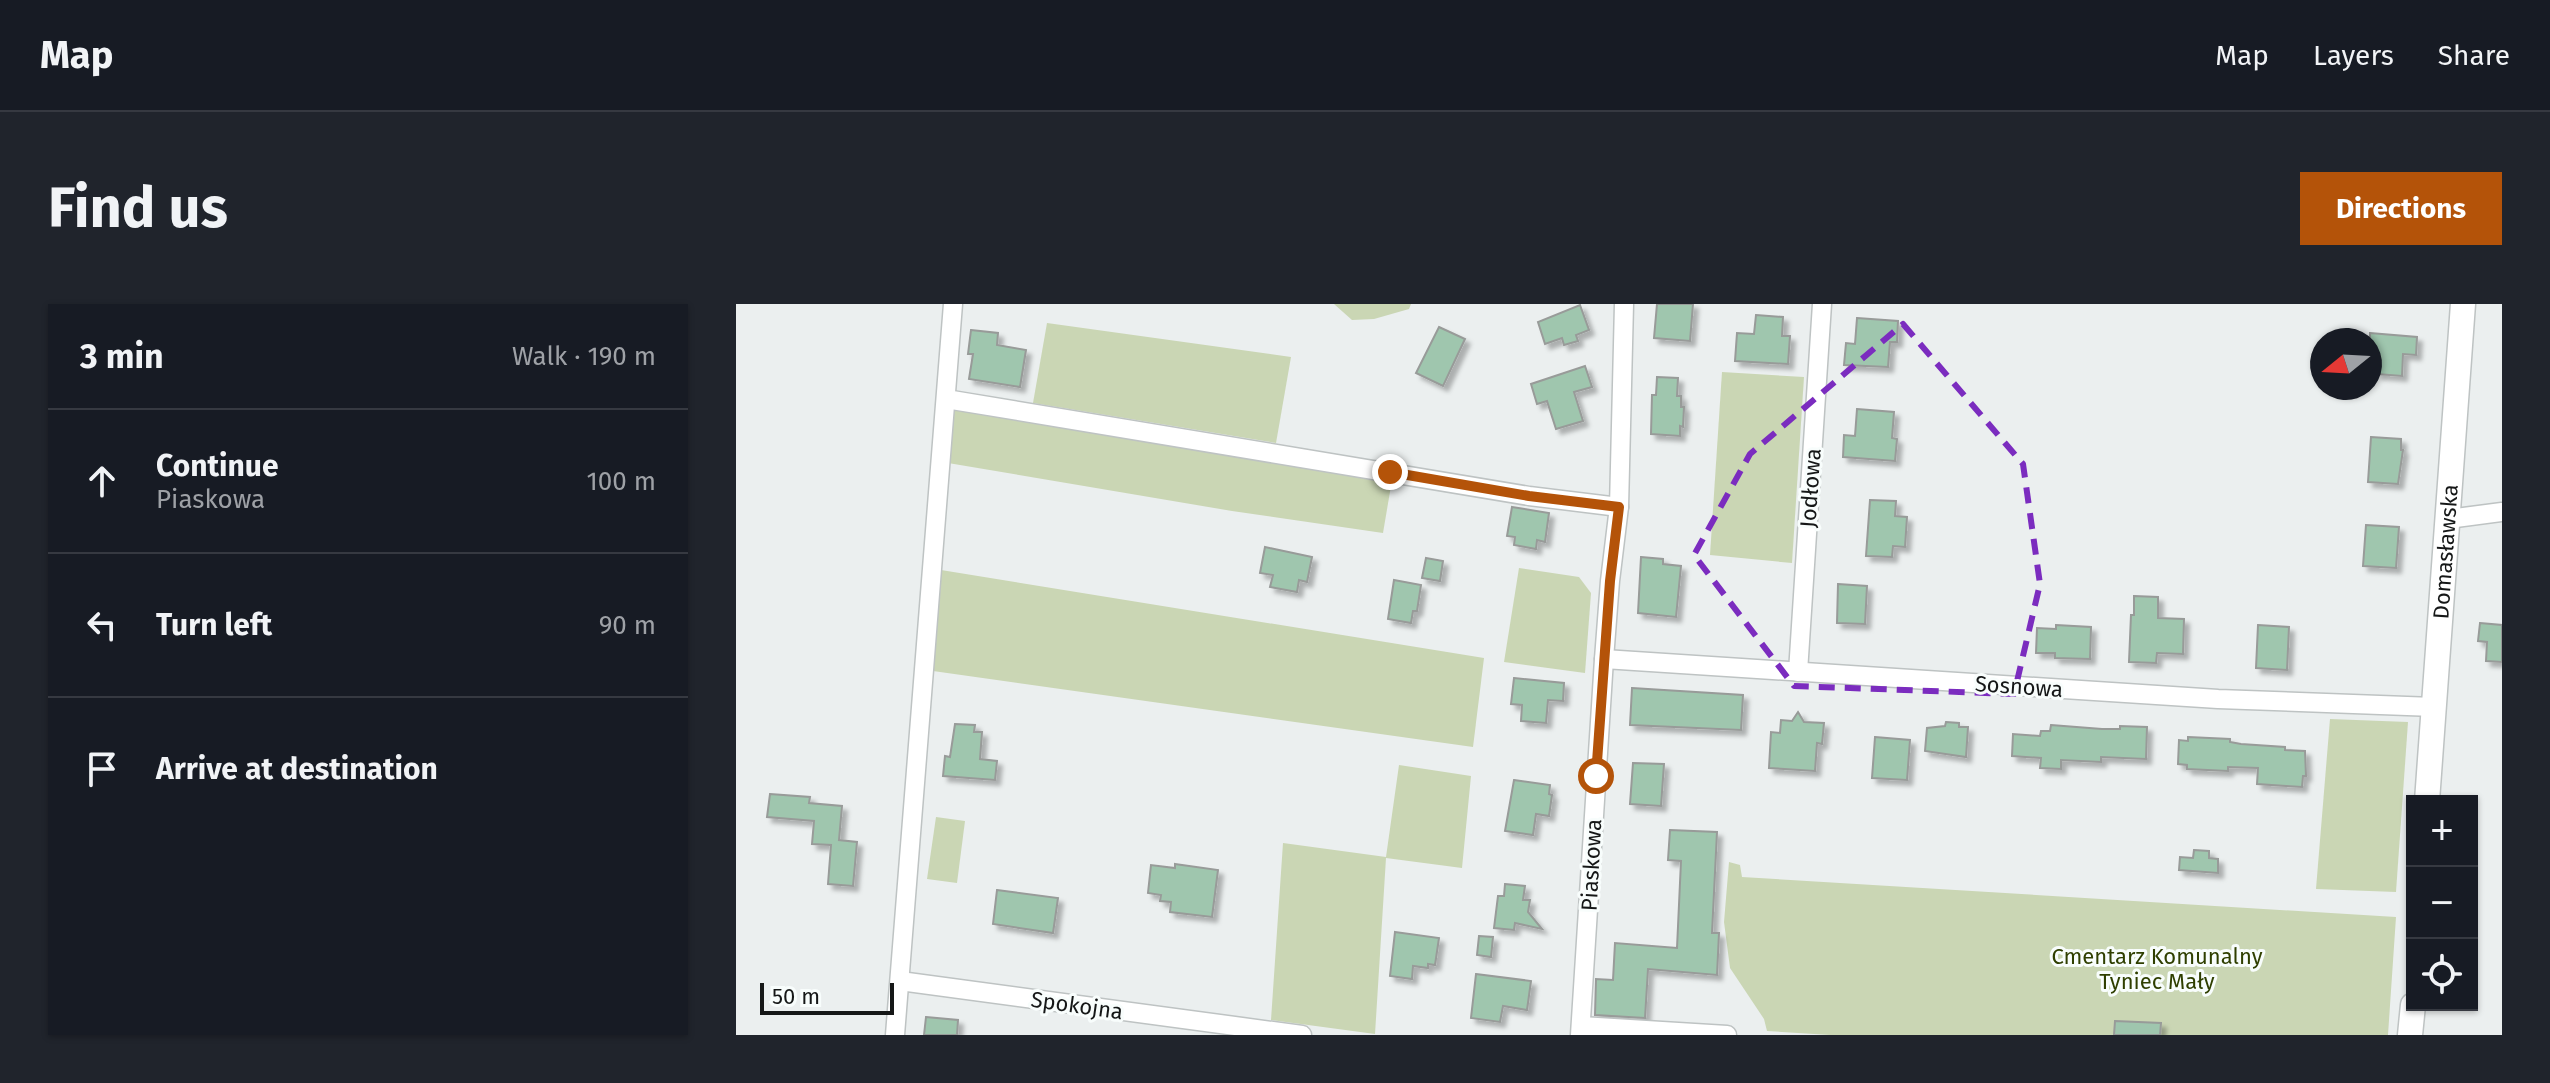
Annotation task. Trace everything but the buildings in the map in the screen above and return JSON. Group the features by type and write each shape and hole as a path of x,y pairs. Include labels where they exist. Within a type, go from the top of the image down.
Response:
{"street":[{"path":"895,1035 953,304"},
{"name":"Piaskowa","path":"1581,1031 1604,659 1622,457 1624,304"},
{"name":"Jodłowa","path":"1798,672 1822,304"},
{"name":"Domasławska","path":"2427,795 2463,304"},
{"path":"946,399 1529,496 1619,507"},
{"path":"2448,519 2502,512"},
{"name":"Sosnowa","path":"1604,659 2218,699 2434,707"},
{"name":"Spokojna","path":"900,981 1302,1035"},
{"path":"2410,1035 2412,1011"},
{"path":"1581,1031 1727,1035"}],"highlighted area":[{"path":"1903,324 2023,464 2040,584 2014,694 1794,686 1694,555 1750,454"}],"green space":[{"path":"1334,304 1411,304 1409,309 1374,319 1352,320"},
{"path":"1047,323 1291,357 1276,443 1033,403"},
{"path":"1722,372 1804,377 1792,563 1710,555"},
{"path":"953,410 1392,480 1383,533 948,463"},
{"path":"1519,568 1579,577 1591,593 1585,673 1504,662"},
{"path":"941,570 1484,658 1473,747 933,671"},
{"path":"2330,719 2408,722 2396,892 2316,889"},
{"path":"1399,765 1471,776 1462,868 1386,858 1375,1034 1271,1020 1283,843 1386,857"},
{"path":"936,817 965,821 957,883 927,879"},
{"name":"Cmentarz Komunalny Tyniec Mały","path":"1729,862 1740,865 1742,877 2396,917 2388,1035 1830,1035 1767,1031 1764,1019 1730,968 1724,922"}],"route":[{"path":"1390,472 1529,496 1619,507 1610,581 1596,776"}]}
